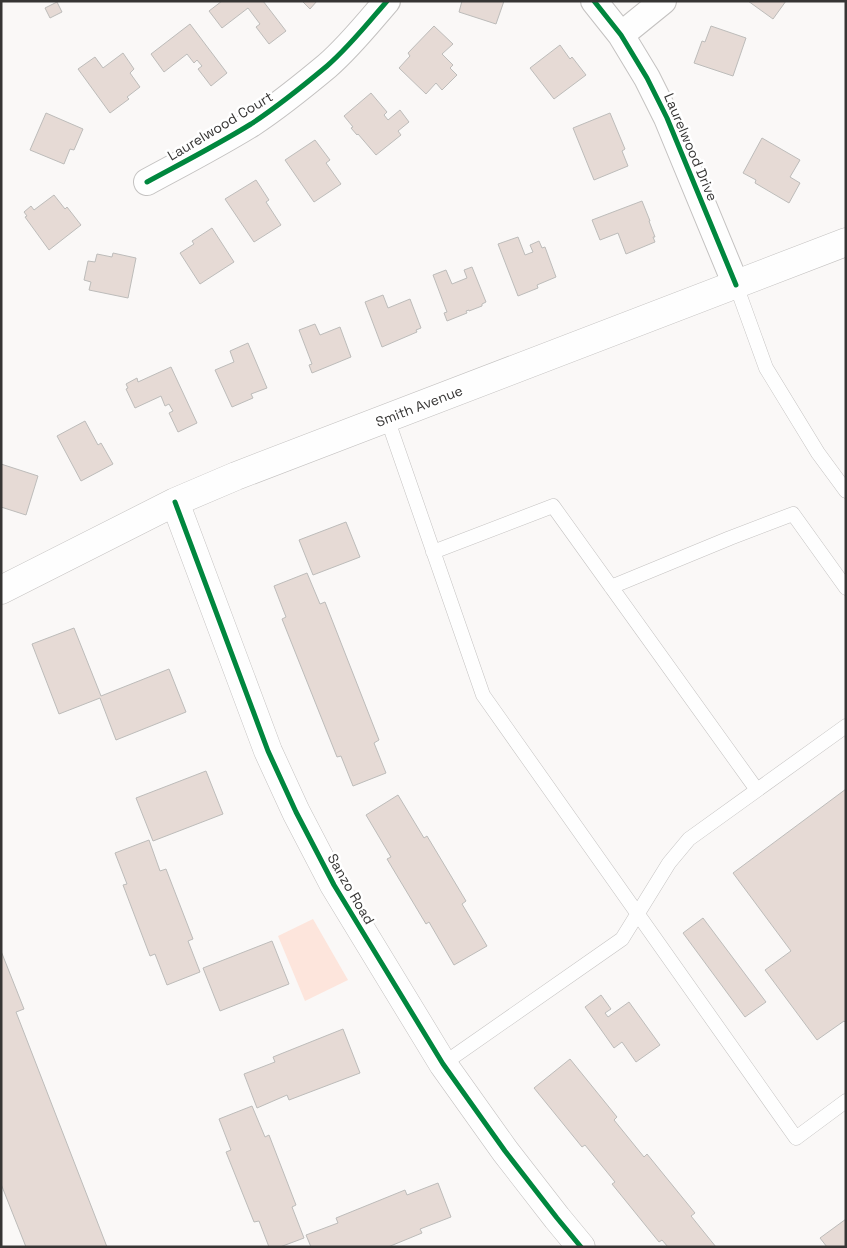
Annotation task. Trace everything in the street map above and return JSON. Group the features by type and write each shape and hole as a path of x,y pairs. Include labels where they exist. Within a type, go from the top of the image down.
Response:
{"main road":[{"name":"Smith Avenue","path":"1,590 175,502 236,476 846,242"},
{"name":"Sanzo Road","path":"175,502 268,751 296,812 334,885 443,1064 511,1158 581,1247"}],"street":[{"name":"Laurelwood Court","path":"147,182 252,123 290,96 329,64 365,28 388,1"},
{"name":"Laurelwood Drive","path":"594,1 621,35 647,78 667,118 736,285"},
{"path":"621,35 663,1"}],"lane":[{"path":"736,285 766,368 818,453 846,491"},
{"path":"387,418 482,695 796,1138 846,1101"},
{"path":"433,552 553,506 758,790"},
{"path":"611,587 792,514 846,588"},
{"path":"443,1064 622,939 669,864 689,839 846,726"}],"shaded area":[{"path":"313,919 348,980 305,1001 278,936"}],"building":[{"path":"222,1 263,1 286,31 269,44 256,27 260,24 248,8 222,28 209,11"},
{"path":"302,1 317,1 310,9"},
{"path":"462,1 504,1 496,24 459,12"},
{"path":"748,1 786,1 773,19"},
{"path":"57,2 62,12 50,18 45,8"},
{"path":"190,24 227,73 211,86 198,69 202,66 197,60 194,63 187,54 164,72 151,54"},
{"path":"434,26 453,44 442,54 453,65 450,68 457,75 442,90 436,83 426,94 399,68 410,56 408,53"},
{"path":"711,26 746,38 733,76 694,63 702,41 705,42"},
{"path":"560,45 570,59 572,57 586,75 554,99 530,68"},
{"path":"123,53 134,69 130,73 140,87 127,97 129,99 110,113 78,69 95,57 103,68"},
{"path":"371,93 387,112 384,115 388,120 400,110 409,122 398,131 401,135 376,155 351,128 353,127 344,116"},
{"path":"46,113 83,129 74,150 70,149 64,164 30,150"},
{"path":"610,113 625,149 622,151 628,166 594,180 573,128"},
{"path":"762,138 800,160 790,177 800,183 789,203 755,183 756,180 743,173"},
{"path":"315,140 330,160 326,163 341,184 314,202 285,160"},
{"path":"256,180 269,200 266,202 281,225 254,242 225,199"},
{"path":"54,195 65,209 67,207 81,225 49,250 25,217 27,216 24,212 31,206 34,210"},
{"path":"642,201 650,221 655,242 626,254 618,233 600,240 592,220"},
{"path":"212,228 234,262 200,284 180,253 194,244 192,241"},
{"path":"518,237 525,255 533,252 530,245 539,241 542,248 545,247 556,277 537,285 538,288 518,296 498,244"},
{"path":"113,253 136,258 128,298 89,290 91,282 84,280 88,261 95,262 97,254 112,257"},
{"path":"472,267 486,302 482,306 466,311 467,313 447,321 444,313 447,312 433,275 446,270 452,284 467,278 464,270"},
{"path":"383,295 388,308 410,299 421,328 416,330 417,332 382,347 365,302"},
{"path":"315,324 320,335 340,327 351,357 312,373 309,365 312,364 299,330"},
{"path":"248,343 267,388 251,394 253,398 232,407 215,370 234,362 230,351"},
{"path":"171,367 197,423 178,432 169,413 173,411 169,404 165,406 161,396 135,408 126,389 128,388 126,384 137,378 138,382"},
{"path":"85,421 98,445 101,443 113,464 81,481 57,436"},
{"path":"1,464 38,476 26,515 1,507"},
{"path":"346,522 360,557 313,575 299,540"},
{"path":"307,573 320,604 325,602 379,740 374,743 386,773 353,786 341,756 337,757 282,619 286,617 274,586"},
{"path":"74,628 101,696 169,669 186,712 116,740 100,698 59,714 32,644"},
{"path":"206,771 223,814 153,841 136,798"},
{"path":"846,789 846,1023 844,1021 817,1040 765,970 791,951 733,873"},
{"path":"398,795 424,838 427,836 466,901 462,904 487,946 454,965 429,922 426,924 387,859 391,857 366,815"},
{"path":"149,840 160,871 166,869 193,939 188,941 200,972 167,985 155,954 150,956 123,885 127,884 115,853"},
{"path":"703,918 766,1002 745,1017 683,933"},
{"path":"272,941 289,984 220,1011 203,968"},
{"path":"1,951 24,1009 16,1012 107,1247 26,1247 1,1184"},
{"path":"601,995 611,1009 605,1013 608,1017 629,1002 660,1045 636,1062 622,1042 614,1048 585,1007"},
{"path":"343,1029 360,1073 289,1100 287,1095 257,1108 244,1074 275,1062 273,1057"},
{"path":"570,1059 617,1117 614,1120 644,1157 647,1154 695,1213 691,1216 716,1247 668,1247 662,1240 659,1242 612,1184 615,1182 585,1145 582,1147 534,1088"},
{"path":"252,1106 265,1137 269,1135 296,1205 292,1207 304,1238 280,1247 269,1247 259,1221 254,1222 226,1152 231,1150 219,1119"},
{"path":"438,1183 451,1217 420,1229 422,1233 388,1247 311,1247 306,1235 338,1223 336,1218 405,1190 407,1195"},
{"path":"846,1219 846,1247 827,1247 820,1238"}],"cycle path":[{"path":"147,182 238,132 280,103 335,59 387,1"},
{"path":"594,1 621,35 647,78 667,118 736,285"},
{"path":"175,502 268,751 296,812 334,885 443,1064 505,1151 581,1247"}]}
